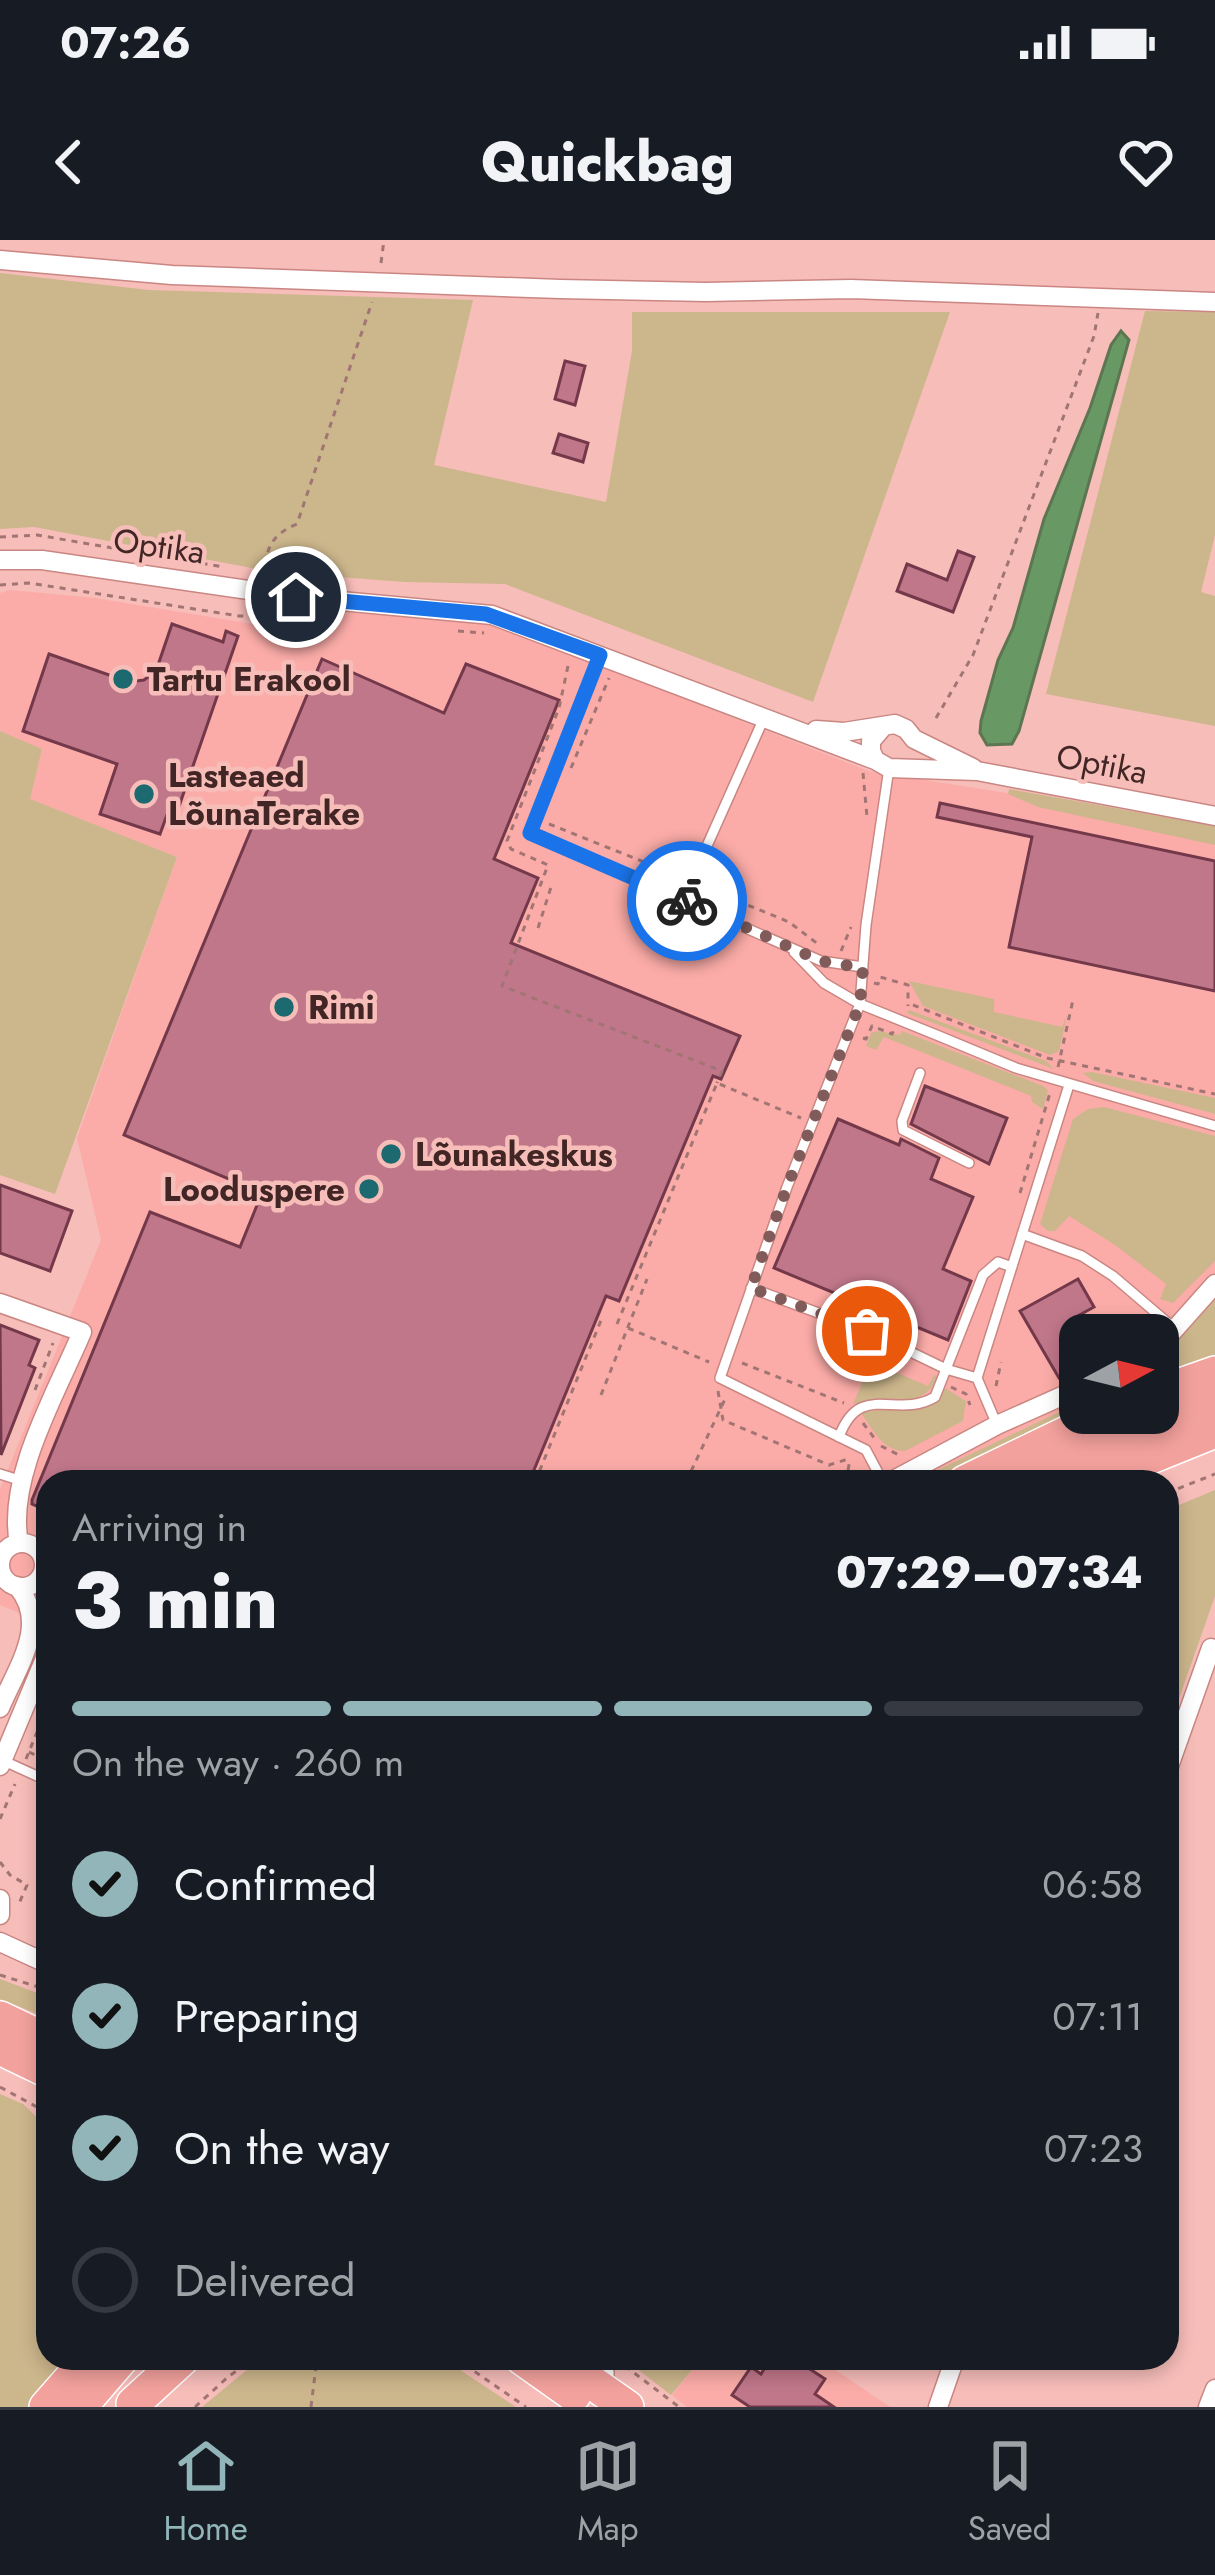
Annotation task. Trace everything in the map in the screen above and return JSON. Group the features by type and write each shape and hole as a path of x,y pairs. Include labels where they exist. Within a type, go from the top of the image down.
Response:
{"highway":[{"path":"1179,1386 1215,1373"},
{"path":"1091,1465 1215,1399"},
{"path":"1091,1465 1215,1431"},
{"path":"990,1470 1064,1434"},
{"path":"2,2026 36,2037"},
{"path":"2,2026 36,2059"},
{"path":"46,2407 78,2370"},
{"path":"80,2407 112,2370"},
{"path":"132,2406 159,2370"},
{"path":"132,2406 170,2370"},
{"path":"556,2381 609,2385"}],"street":[{"path":"0,260 172,275 379,283 706,292 850,290 1215,302"},
{"name":"Optika","path":"0,560 42,560 486,614 791,728 874,764 977,770 1215,816"},
{"path":"914,739 910,761 901,767 874,764 871,741 883,727 895,724 914,739 977,770"},
{"name":"Optika","path":"791,728 844,732 883,727"},
{"path":"1179,1324 1215,1284"},
{"path":"0,1303 82,1332 22,1481 16,1517 20,1543"},
{"path":"909,1470 1059,1397"},
{"path":"0,1708 34,1618 30,1600 1,1570 4,1552 20,1543 36,1548"},
{"path":"16,1586 36,1580"},
{"path":"1179,1738 1211,1648"},
{"path":"1,1763 36,1680"},
{"path":"0,1942 36,1958"},
{"path":"938,2407 951,2370"},
{"path":"1208,2407 1215,2389"}],"lane":[{"path":"600,655 530,833 821,961 863,968"},
{"path":"669,931 764,718"},
{"path":"874,764 860,1004 787,1187 720,1378 866,1450 878,1470"},
{"path":"786,944 824,983 860,1004 1054,1080 1215,1126"},
{"path":"920,1073 903,1130 969,1162"},
{"path":"997,1425 977,1378 1069,1084"},
{"path":"1022,1234 1082,1256 1157,1314"},
{"path":"838,1437 845,1418 870,1404 928,1401 941,1382 988,1266 998,1262 1012,1267"},
{"path":"751,1288 977,1378"},
{"path":"0,1474 22,1481"},
{"path":"1,1763 36,1776"}],"path":[{"path":"258,616 266,552 276,533 297,524 379,283 384,240"},
{"path":"936,718 973,655 1094,336 1101,300"},
{"path":"0,585 29,583 312,623 320,615"},
{"path":"446,625 481,635 487,631"},
{"path":"568,663 559,708 507,842 511,850 548,865 502,986 722,1071 617,1324"},
{"path":"566,780 610,675"},
{"path":"867,820 866,783 874,764"},
{"path":"538,928 552,884"},
{"path":"841,964 841,949 853,919"},
{"path":"1019,1195 1073,1000"},
{"path":"909,1004 1060,1060 1215,1094"},
{"path":"717,1083 802,1118"},
{"path":"601,1395 647,1280"},
{"path":"540,1470 602,1318"},
{"path":"628,1328 713,1364 726,1361 753,1366 850,1406 877,1443"},
{"path":"998,1394 1001,1362"},
{"path":"713,1364 723,1420 829,1465 850,1458"},
{"path":"941,1382 966,1394 970,1405"},
{"path":"692,1470 732,1384"},
{"path":"1179,1488 1215,1474"},
{"path":"29,1752 36,1755"},
{"path":"0,1862 27,1885 5,1909"},
{"path":"0,1975 36,1986"},
{"path":"0,2087 36,2106"},
{"path":"195,2407 241,2370"},
{"path":"310,2407 315,2370"},
{"path":"472,2370 526,2407"},
{"path":"609,2385 679,2407"}],"shaded area":[{"path":"0,273 149,290 473,300 434,465 606,502 632,351 632,312 950,312 813,702 505,584 273,572 34,527 0,529"},
{"path":"1145,311 1215,312 1215,535 1201,592 1215,596 1215,726 1046,694"},
{"path":"1121,331 1129,340 1019,731 1012,744 987,745 980,733 981,721 998,660 1013,628 1044,519 1111,345"},
{"path":"10,590 95,598 265,626 272,607 490,623 869,771 1215,826 1215,1300 1179,1339 1179,1314 1059,1314 1059,1412 937,1470 36,1470 36,1620 0,1605 0,1489 101,1240 77,1138 177,857 29,799 42,749 0,731 0,593"},
{"path":"0,731 42,749 30,799 177,857 55,1194 0,1175"},
{"path":"1009,789 1215,826 1215,845 1038,807 1008,794"},
{"path":"909,981 994,999 994,1012 1062,1027 1067,1015 1059,1051 1050,1055 923,1006"},
{"path":"907,1013 1046,1061 1054,1069"},
{"path":"902,1031 1043,1086 1048,1090 1043,1109 1031,1096 884,1037 876,1050 866,1046 871,1033 900,1035"},
{"path":"1083,1073 1215,1098 1215,1114 1093,1081"},
{"path":"1104,1107 1215,1136 1215,1261 1173,1303 1160,1299 1166,1284 1069,1216 1055,1231 1040,1224 1073,1119 1088,1109"},
{"path":"1215,1300 1215,1364 1179,1377 1179,1339"},
{"path":"871,1362 928,1386 938,1376 931,1388 913,1399 853,1404"},
{"path":"945,1388 966,1401 963,1421 905,1451 884,1443 861,1413 919,1408 929,1405"},
{"path":"1059,1412 1059,1424 971,1470 937,1470"},
{"path":"1215,1490 1215,1596 1179,1699 1179,1505"},
{"path":"0,1979 36,1992 36,2013 0,1999"},
{"path":"0,2094 23,2104 36,2116 36,2370 68,2370 36,2407 0,2407"},
{"path":"247,2370 460,2370 516,2407 202,2407"},
{"path":"639,2370 692,2370 671,2395"},
{"path":"692,2370 836,2370 890,2407 687,2407 672,2395"}],"building":[{"path":"565,361 585,366 575,405 555,399"},
{"path":"559,434 588,443 583,462 553,453"},
{"path":"958,551 974,557 953,612 897,591 907,564 947,580"},
{"path":"172,624 223,642 226,631 238,636 176,815 168,812 160,834 100,814 117,764 23,731 49,654 129,682 144,680 156,671"},
{"path":"322,659 444,713 466,664 559,700 494,859 538,878 511,943 740,1036 721,1079 713,1076 619,1301 606,1296 534,1470 44,1470 150,1212 240,1247 262,1193 124,1135"},
{"path":"940,803 1215,861 1215,991 1009,947 1032,837 937,817"},
{"path":"925,1086 1007,1118 989,1164 911,1124"},
{"path":"838,1119 899,1145 901,1139 939,1158 931,1179 973,1197 943,1269 971,1281 948,1340 774,1268"},
{"path":"0,1185 72,1211 50,1271 0,1253"},
{"path":"1078,1279 1094,1307 1081,1314 1059,1314 1059,1378 1020,1311"},
{"path":"0,1325 39,1340 29,1365 35,1368 1,1455"},
{"path":"749,2370 761,2374 764,2370 811,2370 825,2379 815,2394 834,2407 750,2407 732,2395"}],"way so far":[{"path":"687,901 821,961 863,968 860,1004 751,1288 867,1331"}],"place":[{"name":"Tartu Erakool","path":"123,679"},
{"name":"Lasteaed LõunaTerake","path":"144,794"},
{"name":"Rimi","path":"284,1007"},
{"name":"Lõunakeskus","path":"391,1154"},
{"name":"Looduspere","path":"369,1189"}],"route":[{"path":"296,597 486,614 600,655 530,833 687,901"}]}
